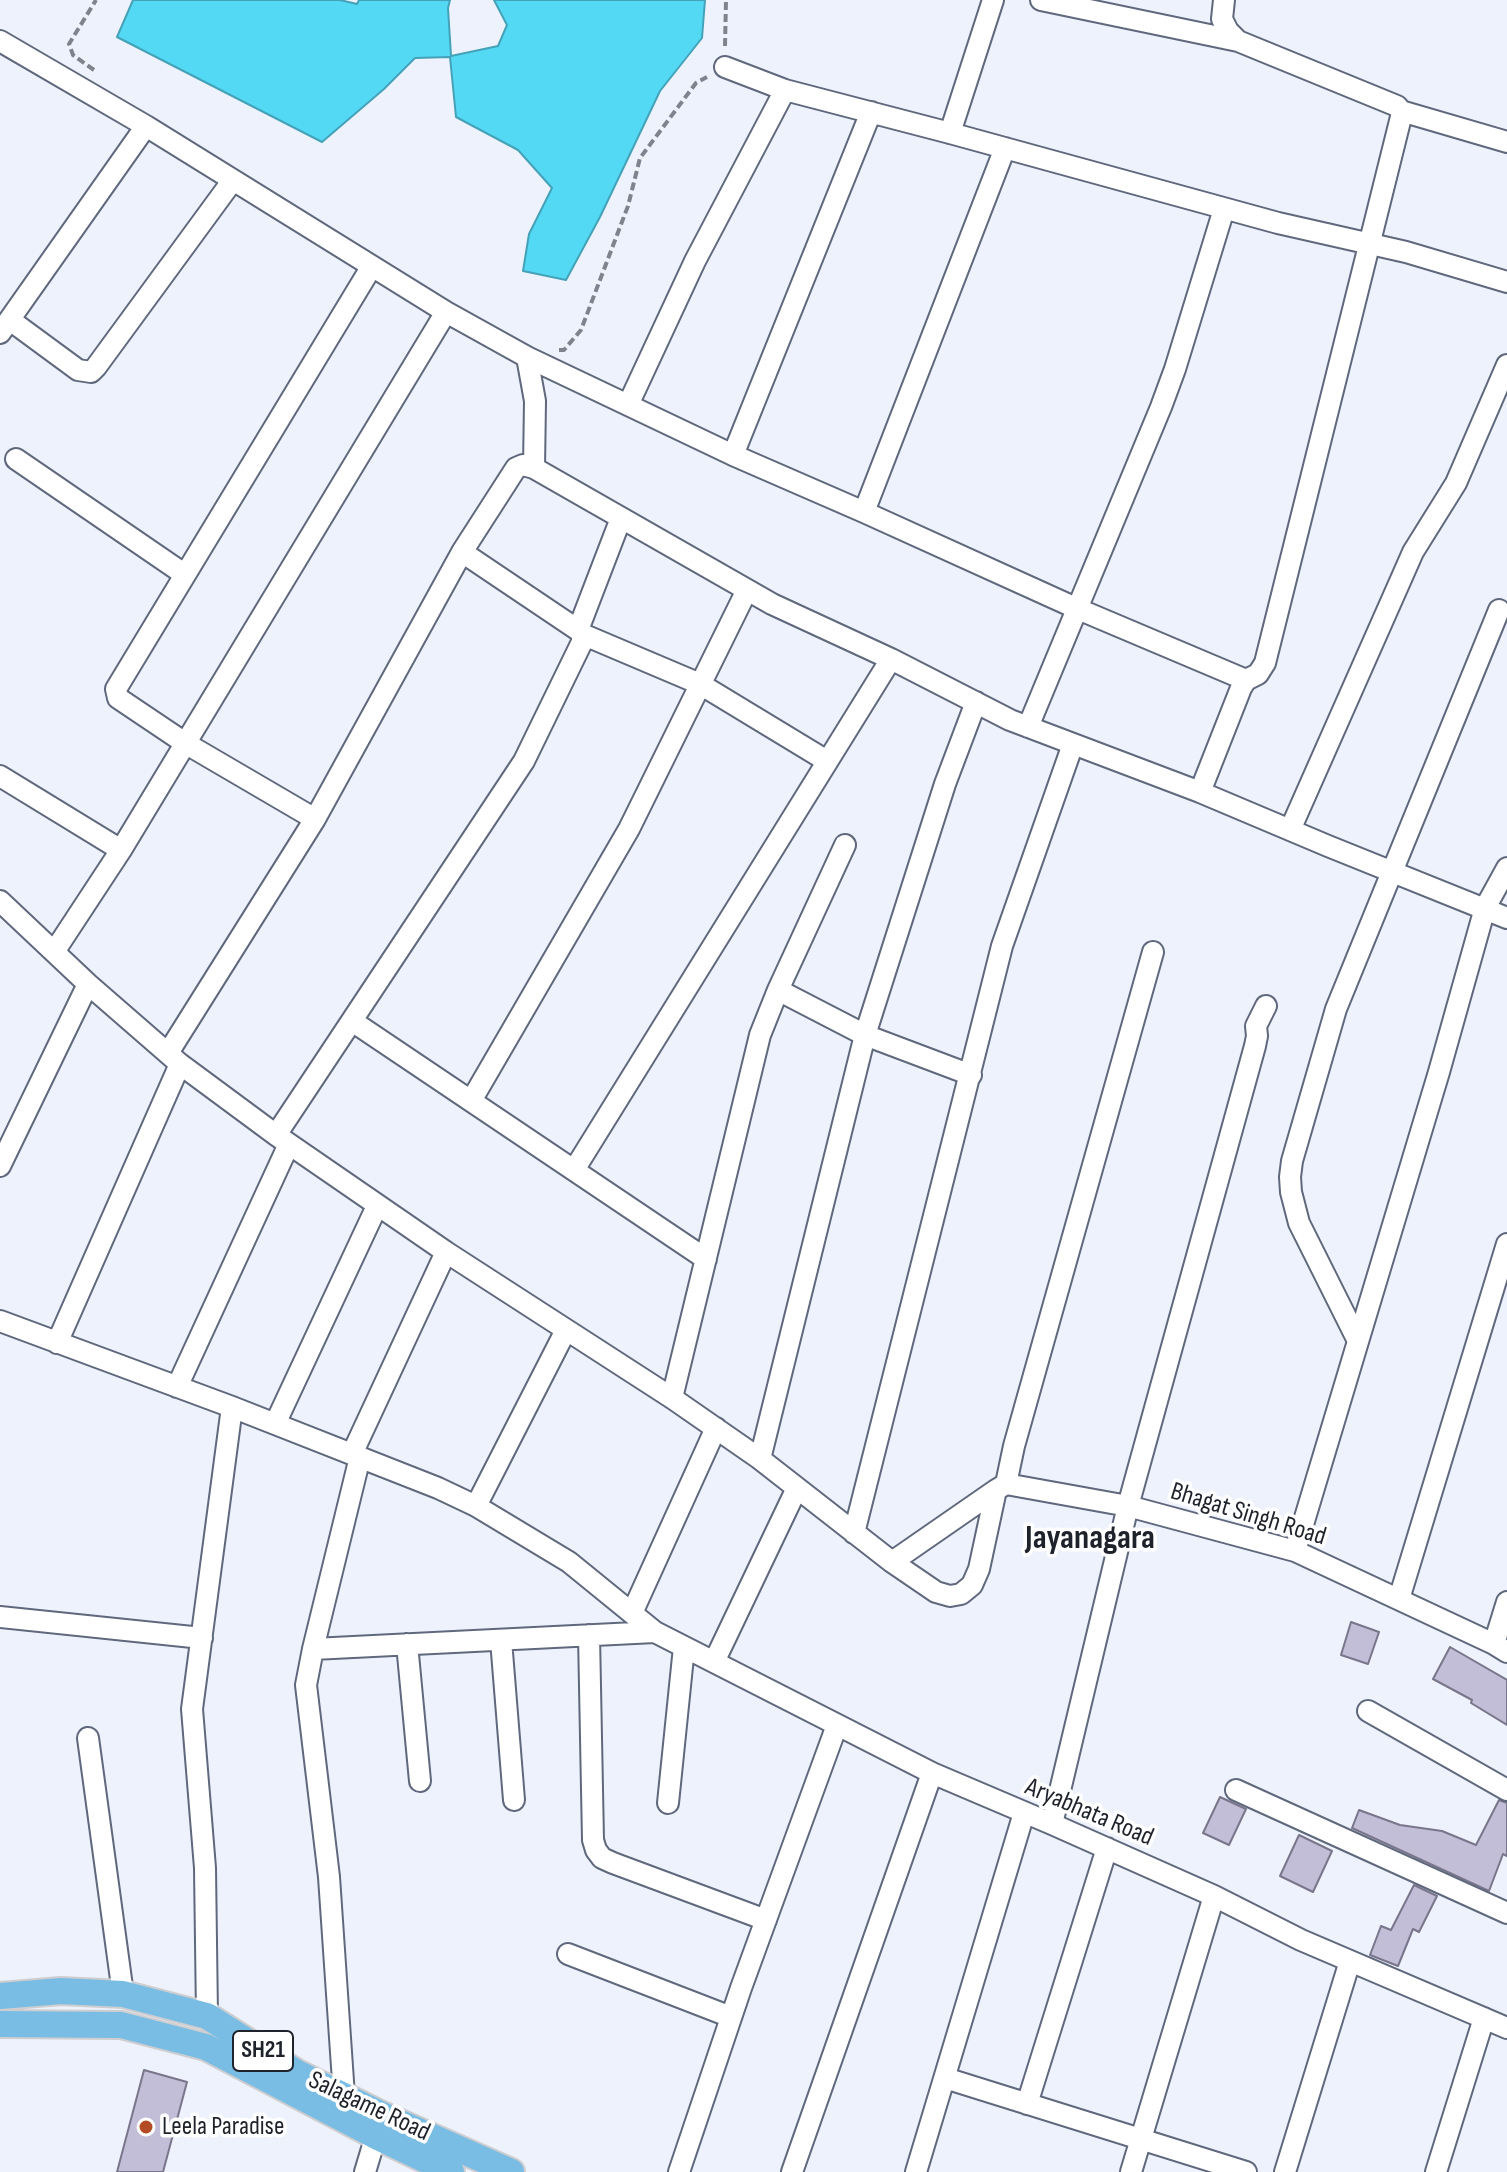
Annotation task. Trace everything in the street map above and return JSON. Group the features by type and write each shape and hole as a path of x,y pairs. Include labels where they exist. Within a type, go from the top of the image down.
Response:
{"main road":[{"name":"Salagame Road","path":"0,1996 61,1991 123,1994 207,2016 297,2073 344,2096 379,2125 454,2164 511,2172"},
{"path":"0,2024 121,2025 206,2047 379,2125"}],"street":[{"path":"950,133 993,0"},
{"path":"1041,0 1238,41 1397,106 1401,111 1507,142"},
{"path":"1224,0 1222,19 1238,41"},
{"path":"0,41 146,126 446,312 527,357 733,455 1078,609 1246,680"},
{"path":"725,67 785,90 1224,209 1406,252 1507,282"},
{"path":"628,405 695,261 785,90"},
{"path":"1200,792 1241,688 1246,680 1258,674 1265,663 1371,244 1401,111"},
{"path":"733,455 871,112"},
{"path":"146,126 5,327 78,370 91,372 233,180"},
{"path":"864,512 1005,148"},
{"path":"1028,727 1161,407 1224,209"},
{"path":"315,819 185,743 116,694 118,685 184,574 372,266"},
{"path":"54,952 121,850 446,312"},
{"path":"527,357 535,401 534,468"},
{"path":"1290,830 1413,552 1456,483 1507,365"},
{"path":"16,459 184,574"},
{"path":"57,1343 174,1059 315,819 462,552 516,468 523,465 534,468 772,604 1028,727 1200,792 1507,918"},
{"path":"177,1387 283,1139 352,1021 524,761 582,642 580,632 621,518"},
{"path":"462,552 580,632 700,684 827,761"},
{"path":"471,1101 629,829 747,590"},
{"path":"1357,1339 1299,1223 1291,1192 1292,1161 1336,1009 1499,610"},
{"path":"574,1170 891,659"},
{"path":"760,1459 865,1035 945,784 976,702"},
{"path":"854,1533 1002,946 1073,744"},
{"path":"0,776 121,850"},
{"path":"672,1398 760,1035 845,845"},
{"path":"1295,1551 1485,908 1507,868"},
{"path":"0,901 174,1059 283,1139 377,1206 716,1428 892,1562 936,1592 950,1596 961,1594 972,1585 979,1569 1153,952"},
{"path":"0,1166 88,984"},
{"path":"778,990 865,1035 971,1075"},
{"path":"1052,1824 1128,1506 1255,1046 1256,1026 1266,1006"},
{"path":"352,1021 706,1259"},
{"path":"275,1424 377,1206"},
{"path":"1399,1599 1507,1244"},
{"path":"344,2096 329,1877 306,1685 356,1456 446,1252"},
{"name":"Aryabhata Road","path":"0,1321 438,1488 476,1506 569,1562 655,1632 932,1773 1214,1896 1301,1940 1507,2028"},
{"path":"476,1506 566,1330"},
{"path":"207,2016 205,1868 192,1709 232,1407"},
{"path":"632,1613 716,1428"},
{"path":"892,1562 1001,1487"},
{"name":"Bhagat Singh Road","path":"1001,1487 1128,1506 1295,1551 1501,1648"},
{"path":"714,1662 797,1488"},
{"path":"1501,1648 1507,1602"},
{"path":"0,1617 202,1638"},
{"path":"313,1649 655,1632"},
{"path":"589,1635 593,1840 596,1850 602,1858 613,1863 766,1920"},
{"path":"501,1640 514,1800"},
{"path":"407,1644 420,1781"},
{"path":"668,1803 684,1647"},
{"path":"1368,1711 1507,1790"},
{"path":"679,2172 731,2017 837,1725"},
{"path":"88,1738 123,1994"},
{"path":"792,2172 932,1773"},
{"path":"1236,1790 1507,1913"},
{"path":"916,2172 1024,1813"},
{"path":"1027,2104 1107,1848"},
{"path":"1131,2172 1214,1896"},
{"path":"568,1954 731,2017"},
{"path":"1285,2172 1350,1961"},
{"path":"1436,2172 1484,2018"},
{"path":"945,2078 1246,2172"},
{"path":"365,2172 379,2125"}],"path":[{"path":"96,0 69,44 73,55 102,76"},
{"path":"552,349 564,350 581,330 628,206 640,158 696,83 725,67 726,0"}],"water":[{"path":"133,0 340,0 357,4 359,0 450,0 451,56 498,46 507,25 494,0 705,0 702,38 660,91 566,280 523,271 529,234 552,188 518,150 456,117 450,57 415,58 322,142 117,37"}],"building":[{"path":"1351,1622 1379,1632 1368,1664 1341,1655"},
{"path":"1450,1647 1507,1680 1507,1725 1471,1703 1472,1700 1433,1679"},
{"path":"1220,1797 1246,1809 1229,1845 1203,1833"},
{"path":"1499,1800 1507,1803 1507,1856 1503,1854 1489,1891 1352,1828 1359,1810 1400,1825 1442,1831 1476,1845"},
{"path":"1299,1835 1332,1851 1313,1892 1280,1876"},
{"path":"1414,1885 1437,1896 1419,1932 1413,1929 1398,1966 1370,1955 1381,1926 1391,1930"},
{"path":"144,2070 187,2082 163,2172 117,2172"}],"place":[{"name":"Leela Paradise","path":"146,2127"}],"district":[{"name":"Jayanagara","path":"1090,1539"}]}
